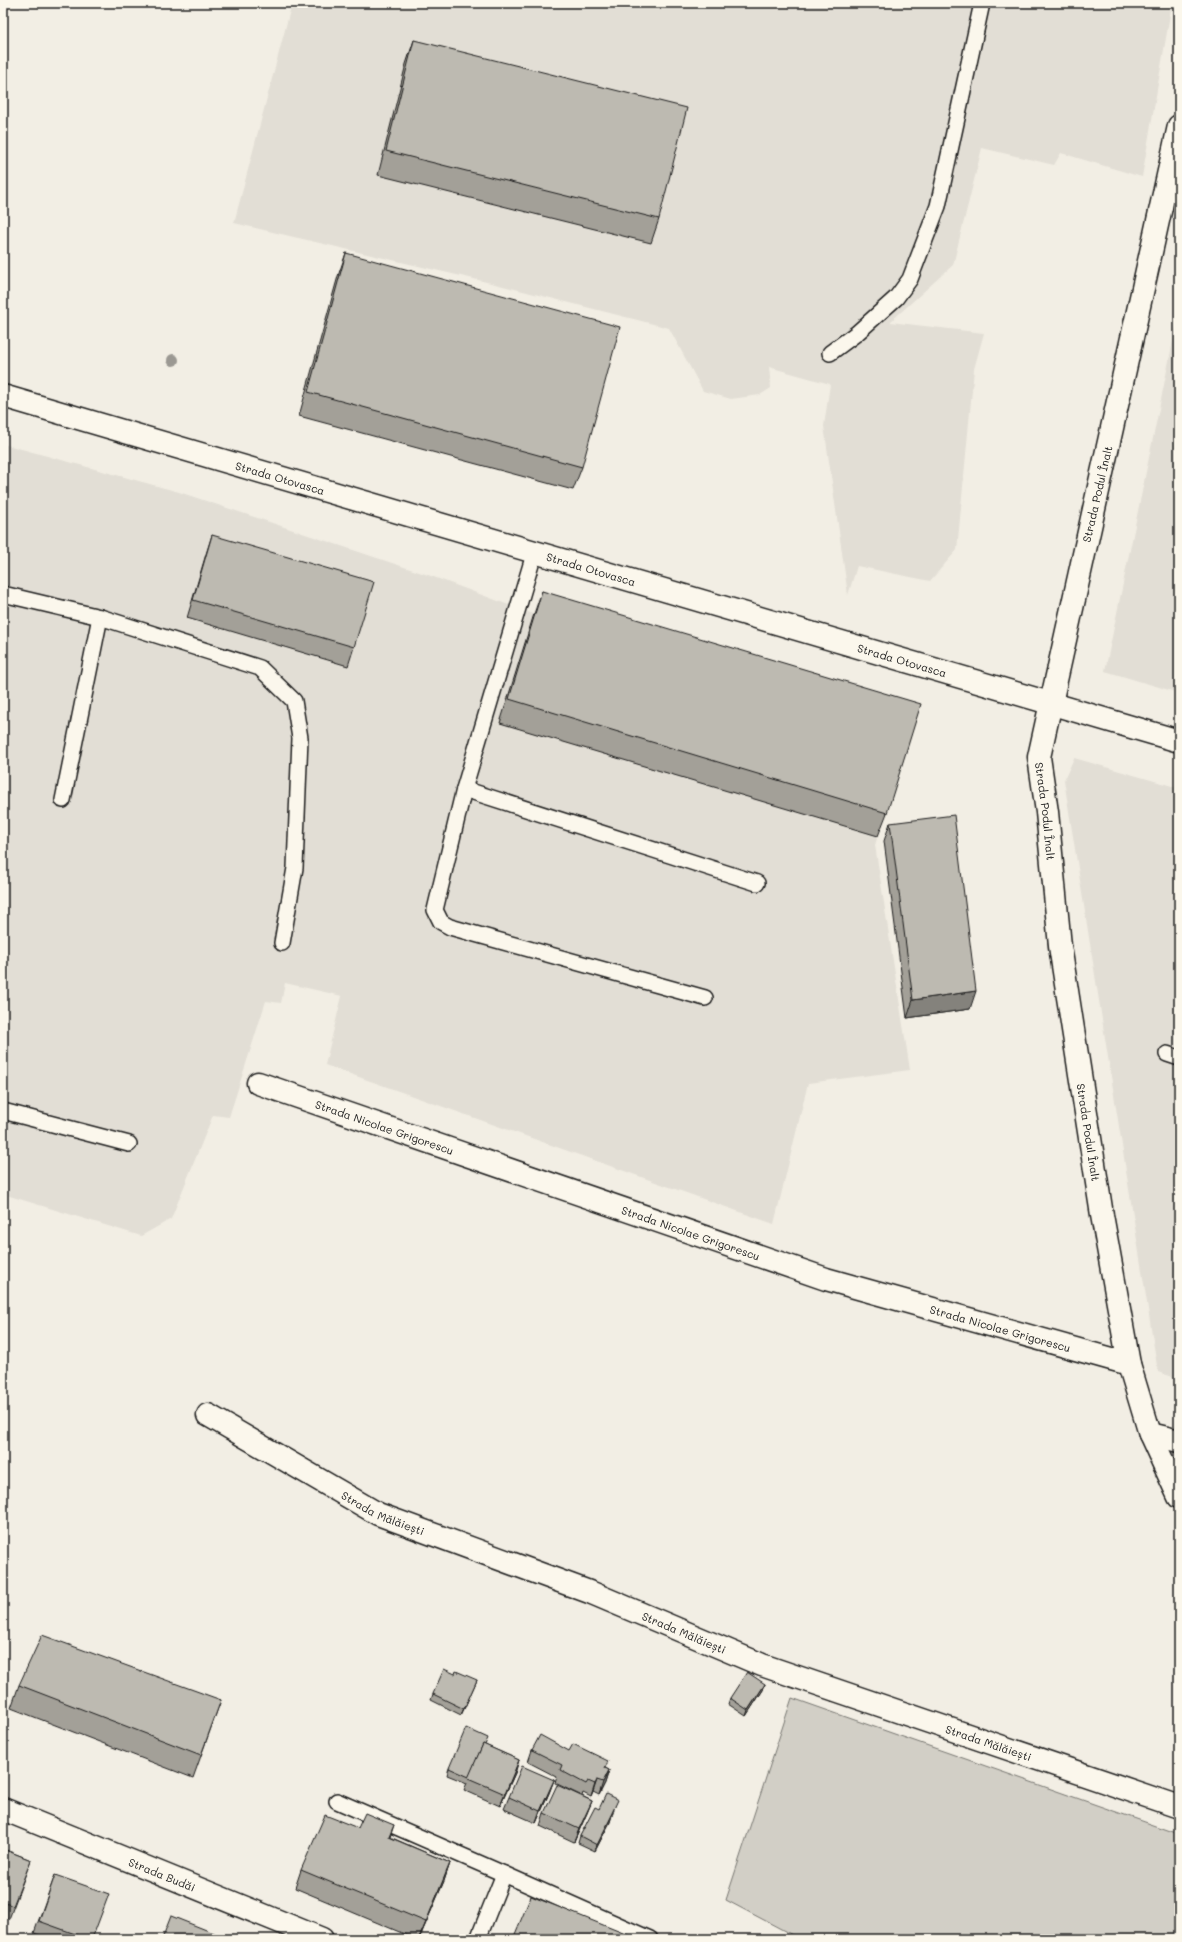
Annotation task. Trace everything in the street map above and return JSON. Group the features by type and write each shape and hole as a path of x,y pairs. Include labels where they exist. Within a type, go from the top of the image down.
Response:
{"street":[{"name":"Strada Podul Înalt","path":"1179,126 1039,757 1047,812 1060,946 1102,1215 1129,1364 1150,1434 1179,1497"},
{"name":"Strada Otovasca","path":"3,396 1179,741"},
{"name":"Strada Nicolae Grigorescu","path":"258,1083 826,1279 1129,1364"},
{"name":"Strada Mălăiești","path":"208,1415 378,1514 592,1593 762,1665 1179,1807"},
{"path":"1150,1434 1179,1440"},
{"name":"Strada Budăi","path":"3,1809 322,1939"}],"lane":[{"path":"830,353 857,333 896,298 910,279 938,206 982,3"},
{"path":"535,552 464,789 435,910 441,922 450,928 705,998"},
{"path":"3,594 100,617 260,668 294,701 300,738 295,868 282,943"},
{"path":"63,800 100,617"},
{"path":"464,789 757,883"},
{"path":"3,1111 129,1144"},
{"path":"337,1801 650,1939"},
{"path":"478,1939 504,1874"}],"shaded area":[{"path":"292,3 1172,3 1142,177 1061,153 1054,165 982,148 953,265 890,322 984,333 974,369 957,550 930,581 857,566 848,595 824,426 830,384 769,367 771,388 760,395 731,399 703,391 669,328 491,283 234,223"},
{"path":"1179,312 1179,693 1105,671"},
{"path":"3,444 179,492 431,576 533,614 538,597 917,714 875,845 910,1070 808,1083 774,1224 325,1065 342,996 285,983 281,1003 266,1001 229,1117 213,1115 171,1219 141,1236 3,1194"},
{"path":"1074,758 1179,788 1179,1379 1158,1372 1064,780"},
{"path":"792,1698 1179,1834 1179,1939 800,1939 726,1900"}],"building":[{"path":"414,40 687,108 659,219 386,151"},
{"path":"346,253 620,327 582,467 308,392"},
{"path":"212,535 374,582 354,647 193,600"},
{"path":"542,591 921,704 887,813 509,699"},
{"path":"954,815 976,991 913,1000 890,823"},
{"path":"42,1635 221,1700 201,1755 19,1685"},
{"path":"444,1669 455,1674 456,1671 477,1680 464,1709 433,1694"},
{"path":"747,1672 765,1684 748,1710 730,1698"},
{"path":"466,1728 488,1738 485,1745 483,1744 469,1777 449,1768"},
{"path":"540,1735 569,1751 573,1744 608,1761 605,1768 609,1770 603,1782 597,1780 595,1784 588,1781 586,1784 560,1770 562,1765 532,1750"},
{"path":"483,1744 519,1760 505,1794 468,1778"},
{"path":"522,1766 554,1780 540,1811 509,1797"},
{"path":"557,1785 592,1801 579,1829 544,1813"},
{"path":"606,1794 618,1800 597,1845 580,1836 595,1807 599,1809"},
{"path":"365,1813 394,1825 389,1837 450,1863 426,1922 301,1870 325,1815 358,1828"},
{"path":"3,1849 31,1860 13,1906 3,1902"},
{"path":"55,1875 109,1894 92,1939 39,1921"},
{"path":"531,1896 638,1939 513,1939"},
{"path":"171,1916 229,1939 162,1939"}]}
